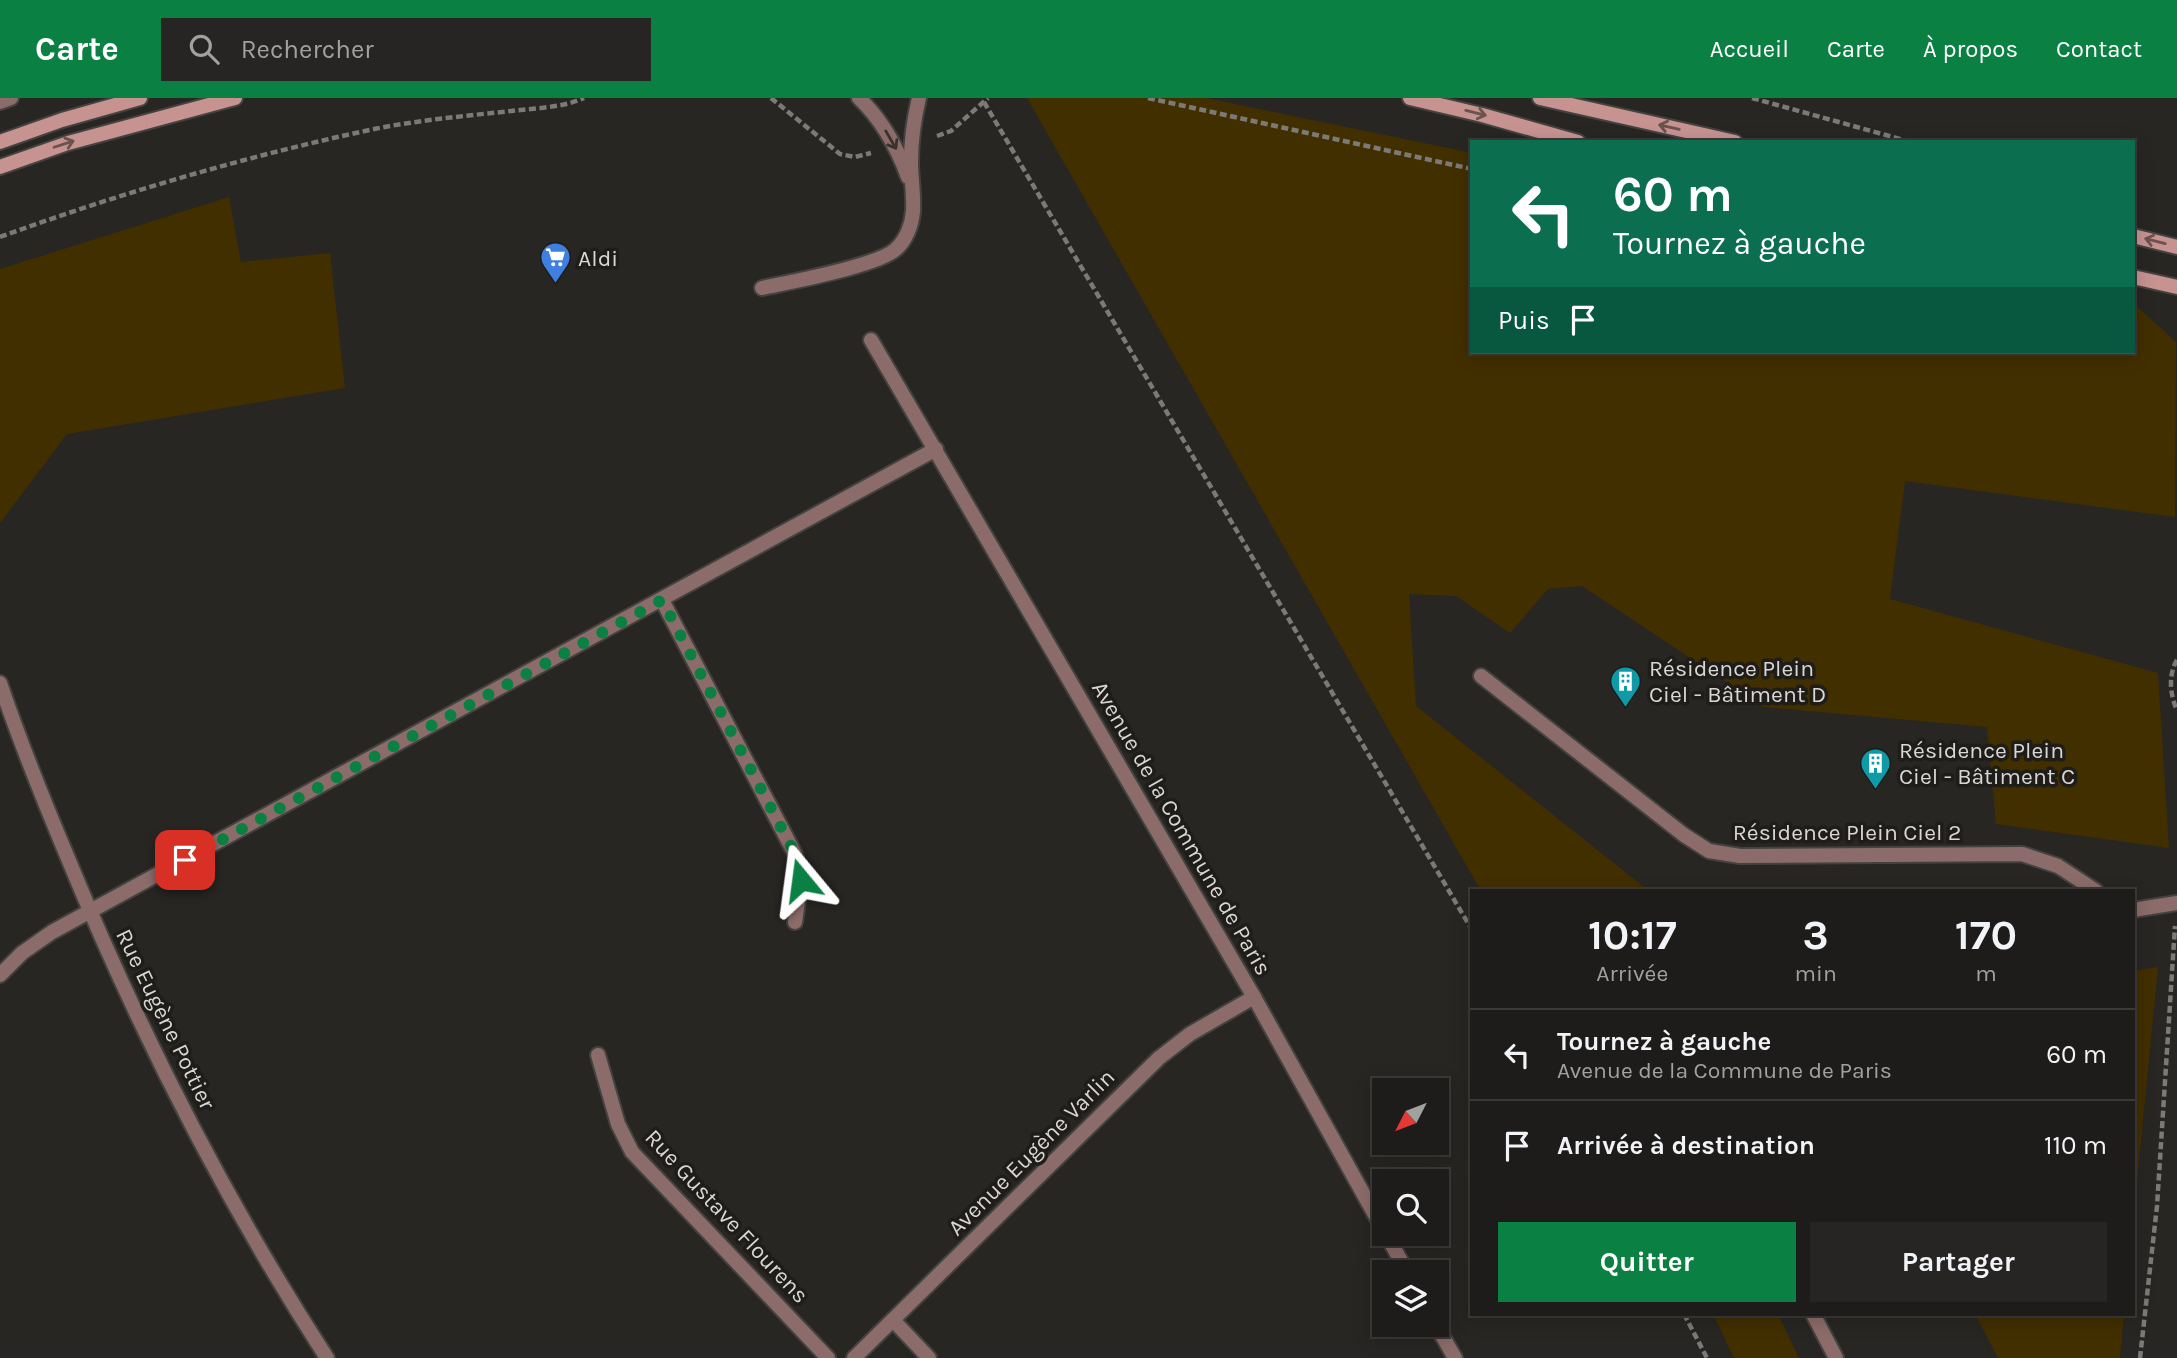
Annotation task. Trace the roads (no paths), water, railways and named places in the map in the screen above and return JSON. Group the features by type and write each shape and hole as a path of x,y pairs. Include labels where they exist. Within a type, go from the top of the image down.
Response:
{"main road":[{"path":"0,142 62,120 140,98"},
{"path":"0,167 68,143 235,98"},
{"path":"1410,98 1571,140"},
{"path":"1540,98 1726,140"},
{"path":"2135,236 2177,247"},
{"path":"2135,277 2177,287"}],"street":[{"path":"0,102 11,98"},
{"path":"859,98 878,118 892,139 912,188"},
{"path":"762,288 863,264 894,251 903,242 912,220 911,154 919,98"},
{"name":"Avenue de la Commune de Paris","path":"871,340 1254,997 1372,1209"},
{"path":"0,975 38,941 936,449"},
{"path":"662,600 795,854 801,880 795,922"},
{"name":"Résidence Plein Ciel 2","path":"1481,676 1684,835 1709,851 1740,856 2022,854 2058,866 2093,889"},
{"name":"Rue Eugène Pottier","path":"0,683 32,772 140,1025 178,1101 260,1249 327,1358"},
{"path":"2135,910 2177,903"},
{"name":"Avenue Eugène Varlin","path":"854,1358 1159,1058 1190,1034 1254,997"},
{"name":"Rue Gustave Flourens","path":"598,1055 618,1124 632,1152 828,1358"},
{"path":"1814,1316 1836,1358"},
{"path":"893,1320 929,1358"},
{"path":"1443,1337 1455,1358"}],"place":[{"name":"Aldi","path":"555,285"},
{"name":"Résidence Plein Ciel - Bâtiment D","path":"1626,708"},
{"name":"Résidence Plein Ciel - Bâtiment C","path":"1876,790"}]}
